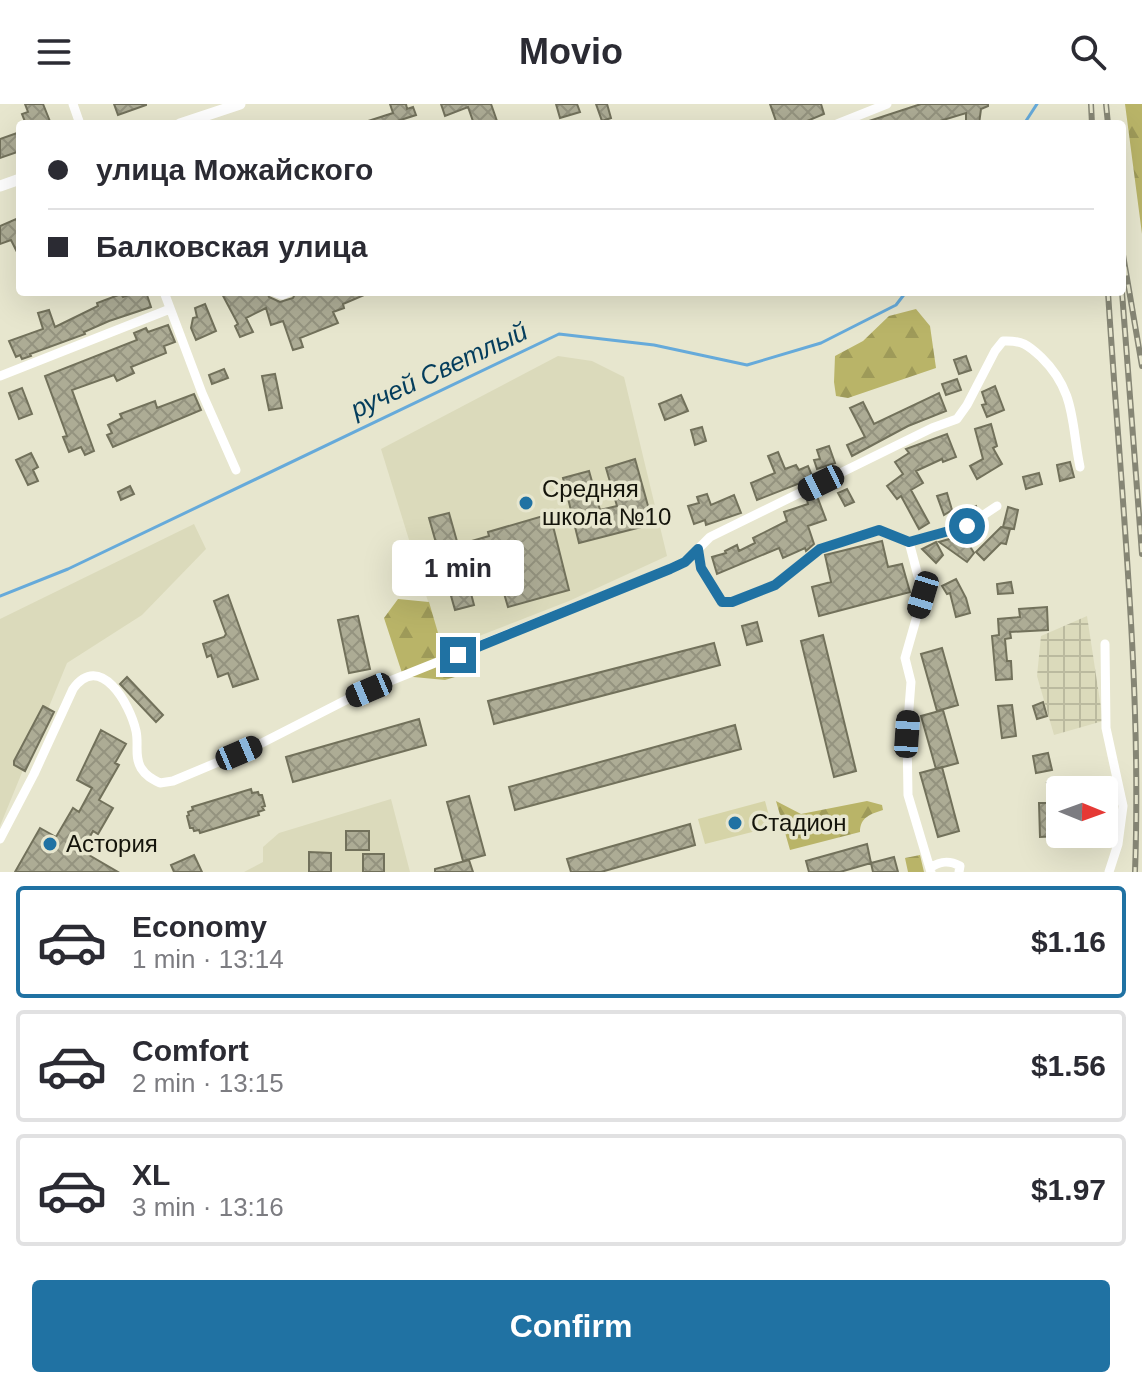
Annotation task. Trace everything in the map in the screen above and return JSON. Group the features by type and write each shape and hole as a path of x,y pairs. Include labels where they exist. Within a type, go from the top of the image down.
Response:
{"street":[{"path":"192,120 240,104"},
{"path":"847,120 887,104"},
{"path":"165,296 202,393 236,470"},
{"path":"0,376 170,309"},
{"path":"0,839 81,678 94,674 105,679 116,690 137,733 139,764 148,777 160,783 244,751 348,699 685,562 710,537 932,428 957,419 1003,341 1020,341 1029,345 1063,382 1071,409 1080,467"},
{"path":"698,549 701,568 722,602 732,602 775,585 820,549 879,530 909,542 967,526 997,506"},
{"path":"909,542 923,595 905,658 911,682 907,734 908,795 930,870 939,862 949,862 960,866 959,872"},
{"path":"1105,644 1106,728 1123,806 1118,844 1109,872"}],"shaded area":[{"name":"Средняя школа №10","path":"558,356 592,361 624,377 667,556 569,601 443,650 381,449"},
{"path":"194,524 206,549 142,615 67,663 0,826 0,619"},
{"path":"1087,616 1103,721 1054,735 1037,676 1041,636"},
{"path":"391,799 410,872 244,872 263,862 263,847 279,833"},
{"name":"Стадион","path":"765,801 772,827 705,844 698,819"}],"green space":[{"path":"1125,104 1142,104 1142,234"},
{"path":"916,309 930,326 936,368 848,398 836,396 835,356 863,341 889,316"},
{"path":"398,599 429,602 443,650 454,667 455,677 445,680 403,676 384,618"},
{"path":"776,801 801,814 867,801 882,805 883,810 864,820 860,832 790,850"},
{"path":"920,855 924,872 908,872 905,858"}],"building":[{"path":"25,104 43,104 49,120 24,120 22,114 28,112"},
{"path":"114,104 146,104 146,105 118,115"},
{"path":"390,104 406,104 407,109 413,107 416,115 400,120 371,120 393,113"},
{"path":"441,104 491,104 497,120 473,120 468,107 445,116"},
{"path":"556,104 577,104 580,112 560,118"},
{"path":"596,104 607,104 611,118 602,120"},
{"path":"770,104 821,104 824,114 810,120 776,120"},
{"path":"921,104 988,104 981,109 980,120 966,120 966,113 943,120 872,120"},
{"path":"16,133 16,152 0,158 0,139"},
{"path":"16,219 16,250 11,240 0,244 0,226"},
{"path":"116,296 147,296 151,307 109,321 31,356 16,357 9,341 43,329 38,313 49,310 55,327 98,306 97,303"},
{"path":"223,296 269,296 280,302 294,296 362,296 333,312 338,323 300,338 303,347 293,350 283,321 271,325 266,308 246,318 253,332 240,337 235,326 238,324"},
{"path":"205,304 216,331 196,340 191,328 193,318 197,317 195,308"},
{"path":"168,325 175,342 164,346 166,353 131,367 134,373 117,381 114,375 72,390 94,451 85,455 81,447 69,452 63,437 67,436 45,376 137,340 134,333 146,328 148,332"},
{"path":"966,356 971,370 959,374 954,360"},
{"path":"224,369 228,378 212,384 209,375"},
{"path":"275,374 282,408 269,410 262,376"},
{"path":"957,379 961,390 946,395 942,384"},
{"path":"995,386 1004,410 987,417 982,405 986,404 982,392"},
{"path":"22,388 32,414 19,419 9,393"},
{"path":"939,393 946,411 908,426 852,456 847,445 865,437 850,408 863,402 874,424"},
{"path":"194,394 201,410 113,447 107,435 112,433 108,425 122,418 120,414 155,401 157,408"},
{"path":"681,395 688,411 665,420 659,404"},
{"path":"991,424 997,446 993,448 1002,464 977,479 970,466 983,459 975,429"},
{"path":"702,427 706,441 695,445 691,430"},
{"path":"947,434 956,457 943,462 942,459 916,471 923,483 911,490 929,523 919,529 901,496 897,499 887,486 903,474 895,462 909,453 906,449"},
{"path":"829,446 835,463 817,469 814,460 820,459 817,450"},
{"path":"778,452 785,469 796,465 799,470 808,466 813,478 757,500 751,483 775,473 768,456"},
{"path":"31,453 38,467 33,470 38,481 28,485 16,460"},
{"path":"635,459 653,524 579,543 563,478 589,471 600,510 617,506 606,468"},
{"path":"1070,462 1074,477 1060,481 1057,465"},
{"path":"1039,473 1042,484 1026,489 1023,477"},
{"path":"130,486 134,494 121,500 118,492"},
{"path":"847,489 854,502 845,506 838,493"},
{"path":"947,493 952,510 944,515 937,496"},
{"path":"707,494 711,505 734,495 741,513 706,525 705,520 694,524 688,506 699,503 697,497"},
{"path":"817,496 826,520 808,526 814,544 806,551 805,548 783,558 779,548 717,574 712,557 726,553 737,545 739,551 755,543 753,538 787,521 784,512 808,504 807,500"},
{"path":"976,506 977,510 964,519 948,524 958,513"},
{"path":"1008,507 1018,510 1014,529 1003,527"},
{"path":"449,513 458,545 489,536 488,532 550,514 569,590 508,607 498,573 468,582 474,605 455,610 429,518"},
{"path":"1001,527 1010,529 1006,544 1001,543 984,560 976,552"},
{"path":"963,535 974,553 967,562 939,542"},
{"path":"882,541 888,567 902,564 910,592 819,616 812,587 831,582 825,555"},
{"path":"936,542 943,555 936,563 922,549"},
{"path":"956,579 970,613 956,617 950,593 947,594 942,586"},
{"path":"1011,582 1013,593 998,594 997,584"},
{"path":"228,595 258,679 233,687 228,673 218,677 211,655 207,657 203,644 226,634 214,601"},
{"path":"1047,607 1048,630 1010,632 1011,638 1005,639 1012,679 996,680 992,636 999,635 998,619 1020,617 1019,609"},
{"path":"358,616 370,669 349,673 338,620"},
{"path":"757,622 762,641 747,645 742,626"},
{"path":"823,635 856,771 834,777 801,641"},
{"path":"714,643 720,665 494,724 488,701"},
{"path":"942,648 958,705 937,711 921,654"},
{"path":"127,677 163,715 156,722 120,684"},
{"path":"1043,702 1047,716 1037,719 1033,706"},
{"path":"1012,705 1016,736 1002,738 998,706"},
{"path":"43,706 54,712 25,771 14,765 14,761"},
{"path":"943,710 958,763 936,769 921,716"},
{"path":"419,719 426,745 293,782 286,757"},
{"path":"735,725 741,749 515,810 509,787"},
{"path":"101,730 126,744 115,763 119,765 99,800 113,808 98,834 93,831 82,851 118,872 15,872 40,828 56,837 73,808 79,812 92,788 77,780"},
{"path":"1048,753 1052,770 1036,773 1033,756"},
{"path":"942,767 959,831 938,837 920,773"},
{"path":"251,789 252,793 262,795 265,806 258,812 259,815 200,833 190,828 187,816 192,807"},
{"path":"469,796 485,855 463,861 447,802"},
{"path":"1039,803 1046,803 1046,837 1040,837"},
{"path":"690,824 695,845 601,872 571,872 567,859"},
{"path":"346,831 369,831 369,850 346,850"},
{"path":"867,844 871,863 840,872 809,872 806,861"},
{"path":"309,852 331,853 331,872 309,872"},
{"path":"363,854 384,854 384,872 363,872"},
{"path":"194,855 202,872 174,872 171,865"},
{"path":"894,857 898,872 873,872 871,863"},
{"path":"469,860 473,872 435,872 435,869"}],"waterway":[{"name":"ручей Светлый","path":"1027,120 1037,104"},
{"name":"ручей Светлый","path":"0,596 68,569 559,334 654,345 747,365 821,343 896,305 903,296"}],"railway":[{"path":"1091,104 1092,120"},
{"path":"1106,104 1108,120"},
{"path":"1126,272 1142,366"},
{"path":"1108,296 1133,655 1135,872"},
{"path":"1122,296 1142,554"}],"place":[{"name":"Средняя школа №10","path":"526,503"},
{"name":"Стадион","path":"735,823"},
{"name":"Астория","path":"50,844"}],"route":[{"path":"458,655 670,569 685,562 698,549 701,568 722,602 732,602 775,585 820,549 879,530 909,542 967,526"}]}
